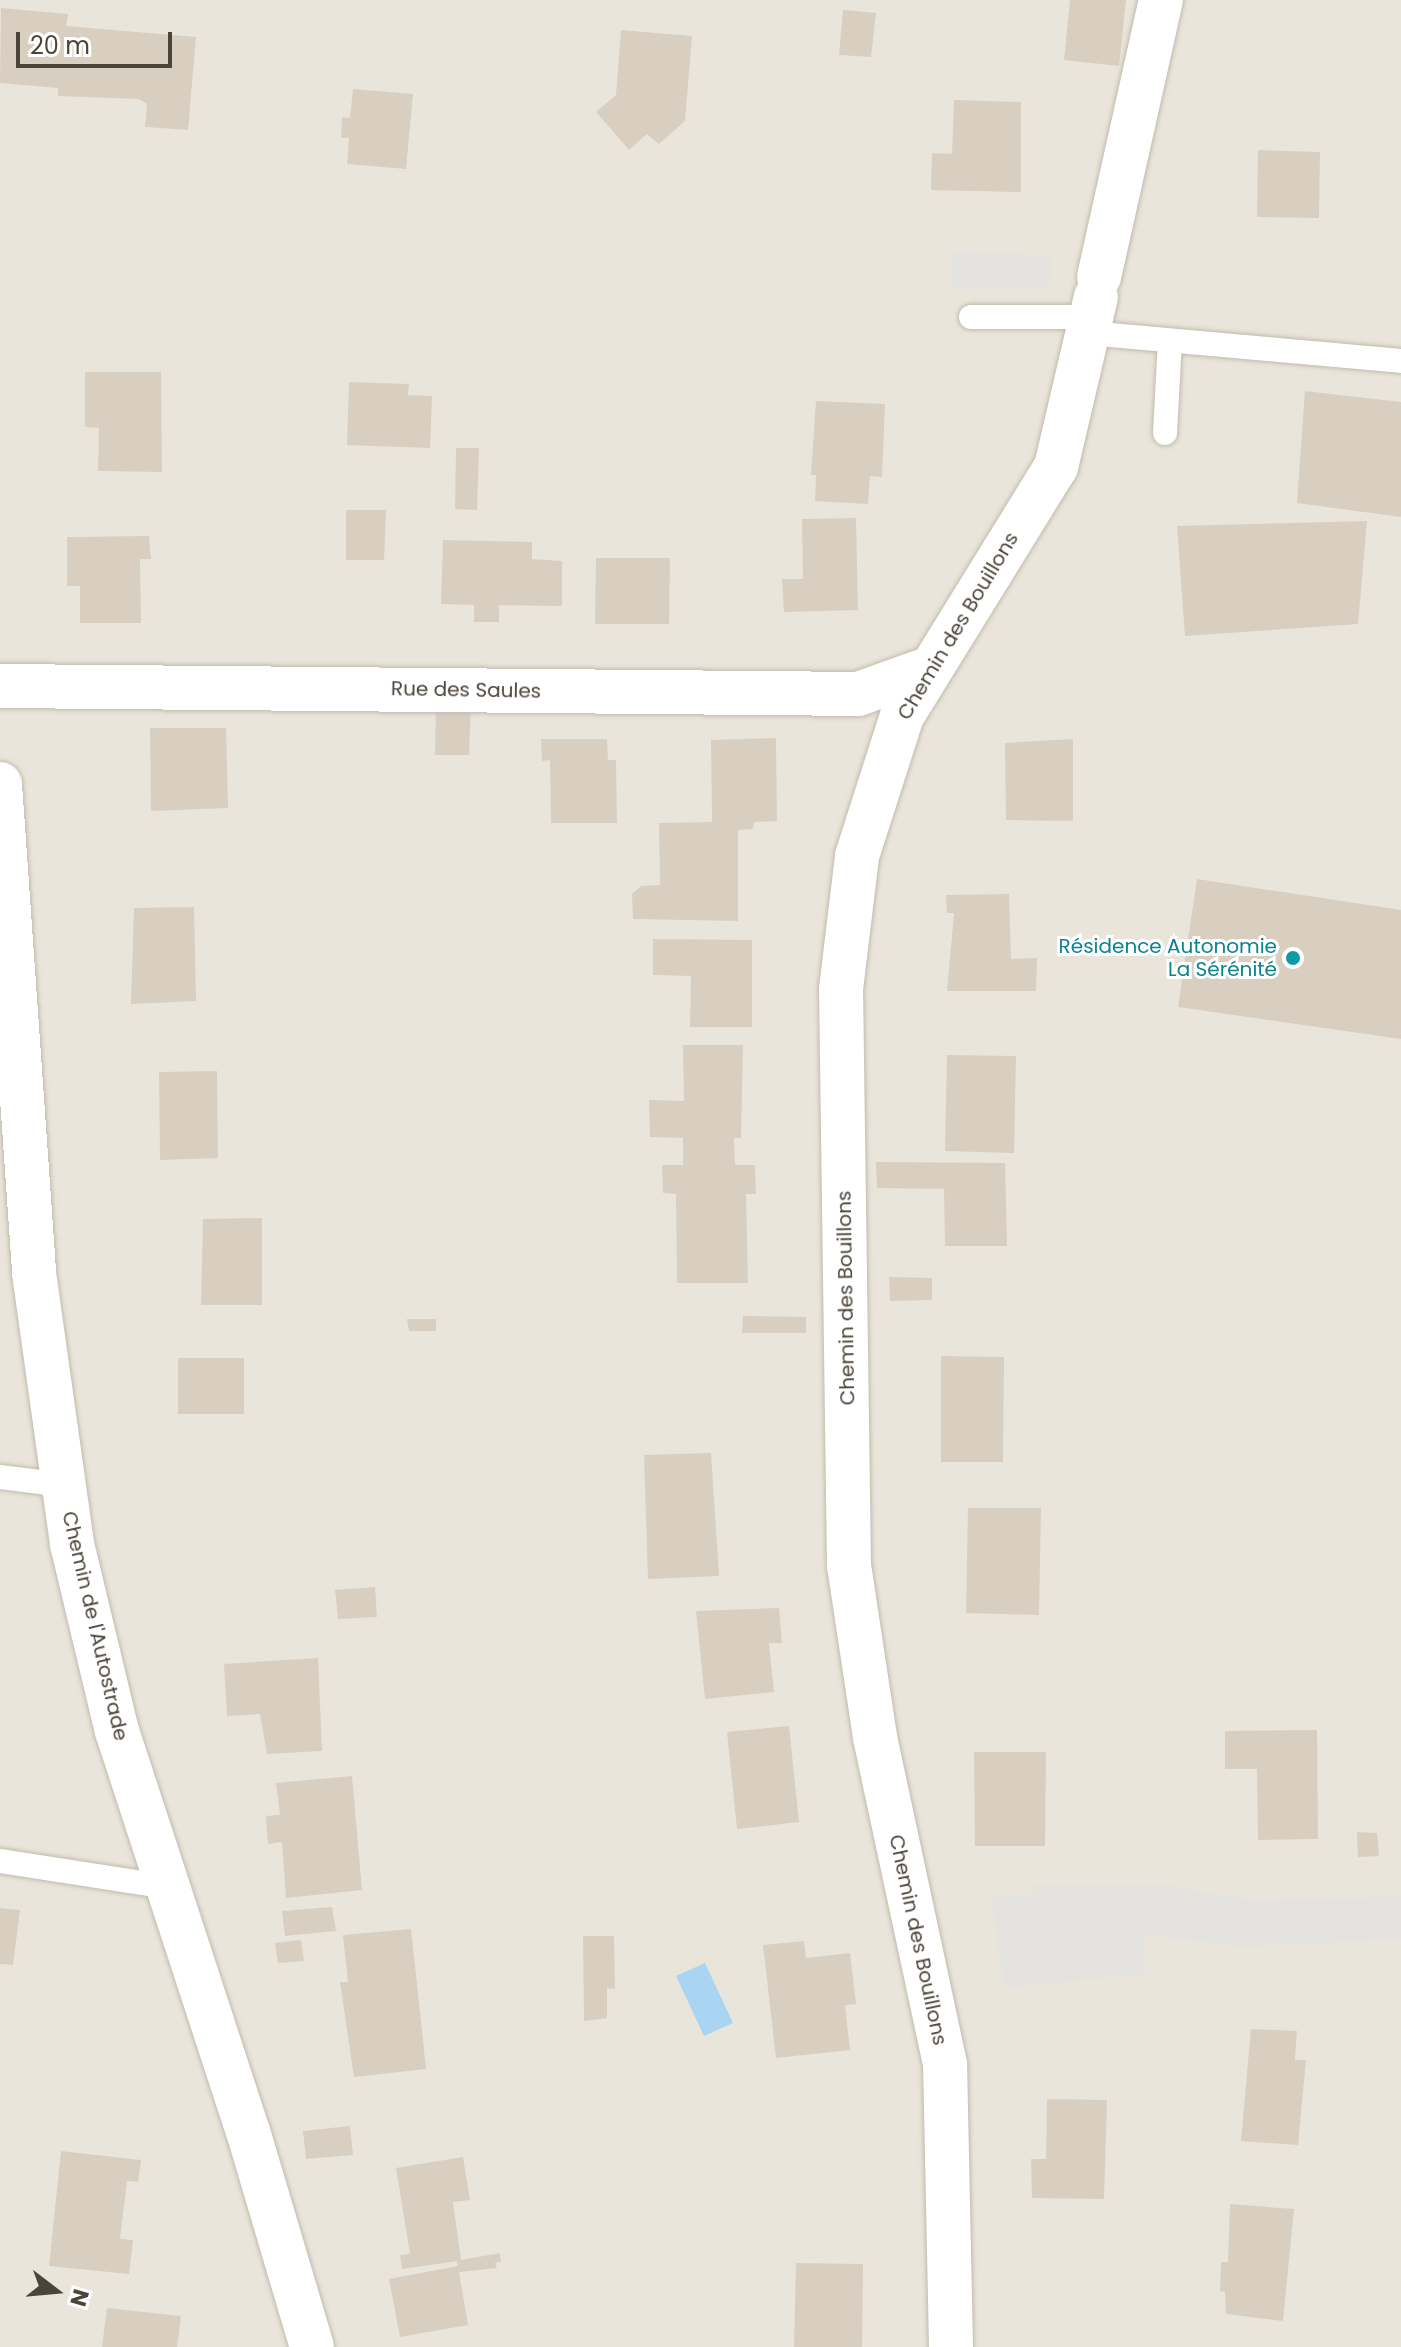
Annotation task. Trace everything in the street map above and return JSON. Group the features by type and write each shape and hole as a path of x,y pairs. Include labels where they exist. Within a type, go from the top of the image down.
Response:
{"street":[{"name":"Chemin des Bouillons","path":"951,2347 945,2064 875,1737 849,1566 841,989 857,856 902,716 928,669 1056,467 1161,0"},
{"name":"Rue des Saules","path":"0,686 858,694 928,669"},
{"name":"Chemin de l'Autostrade","path":"0,784 6,954 35,1280 72,1544 117,1731 312,2347"}],"lane":[{"path":"971,317 1094,306 1170,341 1401,361"},
{"path":"1165,433 1170,341"},
{"path":"0,1477 63,1485"},
{"path":"0,1861 168,1887"}],"shaded area":[{"path":"0,0 1401,0 1401,2347 0,2347"},
{"path":"952,252 1051,255 1049,289 952,289"},
{"path":"1032,1885 1165,1885 1250,1900 1401,1897 1401,1939 1239,1947 1144,1934 1146,1974 1004,1988 991,1898 1032,1894"}],"water":[{"path":"705,1963 733,2023 704,2036 676,1976"}],"building":[{"path":"1070,0 1126,0 1119,66 1064,60"},
{"path":"1,8 68,14 66,26 196,37 188,130 145,127 147,104 139,99 58,96 58,88 0,83"},
{"path":"843,10 876,13 871,57 839,55"},
{"path":"621,30 692,36 685,121 659,144 647,134 629,150 596,112 616,95"},
{"path":"353,89 413,94 406,169 347,164 349,138 341,138 342,117 350,118"},
{"path":"954,100 1021,102 1021,192 931,190 932,153 952,154"},
{"path":"1258,150 1320,152 1319,218 1257,217"},
{"path":"85,372 161,372 162,472 98,471 99,428 85,427"},
{"path":"349,382 409,384 408,395 432,396 430,448 347,445"},
{"path":"1305,391 1401,402 1401,517 1297,503"},
{"path":"816,401 885,404 882,477 870,476 868,504 815,501 816,475 811,475"},
{"path":"456,448 479,448 477,510 455,509"},
{"path":"346,510 386,510 384,560 346,560"},
{"path":"856,518 858,610 784,612 782,579 803,579 802,519"},
{"path":"1367,521 1358,624 1185,636 1177,526"},
{"path":"149,536 151,559 140,559 141,623 80,623 80,586 67,586 67,537"},
{"path":"443,540 532,542 532,559 562,561 562,606 499,605 499,622 474,622 474,605 441,604"},
{"path":"596,558 670,558 669,624 595,624"},
{"path":"436,703 471,703 469,755 435,755"},
{"path":"150,728 226,728 228,808 151,811"},
{"path":"776,738 777,821 754,822 753,829 738,830 738,921 633,919 632,894 641,886 660,885 659,823 712,822 711,740"},
{"path":"541,739 607,739 608,760 616,760 617,823 551,823 550,760 542,761"},
{"path":"1073,739 1073,821 1006,820 1005,743"},
{"name":"Résidence Autonomie La Sérénité","path":"1197,879 1401,910 1401,1039 1178,1007"},
{"path":"1009,894 1011,959 1037,958 1036,991 947,991 954,913 947,913 946,895"},
{"path":"194,907 196,1001 131,1004 134,908"},
{"path":"653,939 752,940 752,1027 690,1027 691,976 653,975"},
{"path":"683,1045 743,1045 741,1138 734,1138 735,1165 755,1165 756,1194 746,1194 748,1283 677,1283 676,1194 663,1193 662,1165 683,1165 683,1138 650,1137 649,1100 684,1101"},
{"path":"947,1055 1016,1056 1014,1153 945,1151"},
{"path":"217,1071 218,1158 160,1160 159,1072"},
{"path":"876,1162 1005,1163 1007,1246 945,1246 944,1189 877,1188"},
{"path":"262,1218 262,1305 201,1305 203,1219"},
{"path":"889,1277 932,1278 932,1300 890,1301"},
{"path":"743,1316 806,1317 806,1333 742,1333"},
{"path":"407,1319 436,1319 436,1331 409,1331"},
{"path":"941,1356 1004,1357 1003,1462 941,1462"},
{"path":"178,1358 244,1358 244,1414 178,1414"},
{"path":"711,1453 719,1576 648,1579 644,1455"},
{"path":"968,1508 1041,1508 1039,1615 966,1613"},
{"path":"375,1587 377,1617 338,1619 335,1590"},
{"path":"779,1608 782,1643 769,1643 774,1692 705,1699 696,1611"},
{"path":"318,1658 322,1751 267,1754 260,1714 227,1716 224,1664"},
{"path":"789,1726 799,1822 737,1829 727,1732"},
{"path":"1317,1730 1318,1839 1258,1840 1257,1769 1225,1769 1225,1731"},
{"path":"974,1752 1046,1752 1045,1846 975,1846"},
{"path":"352,1776 362,1890 286,1898 282,1842 268,1844 266,1816 280,1815 276,1783"},
{"path":"1357,1832 1377,1833 1379,1856 1358,1857"},
{"path":"332,1907 336,1931 285,1936 282,1911"},
{"path":"0,1908 20,1910 13,1965 0,1964"},
{"path":"411,1929 426,2069 354,2077 340,1982 348,1982 343,1935"},
{"path":"583,1936 614,1936 615,1989 607,1988 607,2018 584,2021"},
{"path":"301,1940 304,1961 278,1963 275,1943"},
{"path":"804,1941 806,1958 850,1953 856,2004 845,2005 850,2050 776,2058 763,1945"},
{"path":"1251,2029 1297,2031 1295,2060 1306,2060 1298,2145 1241,2141"},
{"path":"1047,2099 1107,2100 1104,2199 1032,2198 1031,2159 1046,2159"},
{"path":"350,2126 353,2155 306,2159 303,2131"},
{"path":"61,2151 141,2160 138,2182 127,2181 120,2239 133,2240 129,2274 49,2266"},
{"path":"463,2157 470,2200 453,2202 461,2260 500,2253 501,2262 495,2263 497,2268 459,2272 468,2325 400,2337 389,2279 458,2266 457,2261 402,2269 400,2255 410,2254 396,2168"},
{"path":"1230,2204 1294,2209 1283,2321 1226,2314 1225,2292 1220,2291 1221,2262 1228,2262"},
{"path":"796,2263 863,2264 862,2347 794,2347"},
{"path":"107,2308 181,2316 177,2347 102,2347"}],"place":[{"name":"Résidence Autonomie La Sérénité","path":"1293,958"}]}
